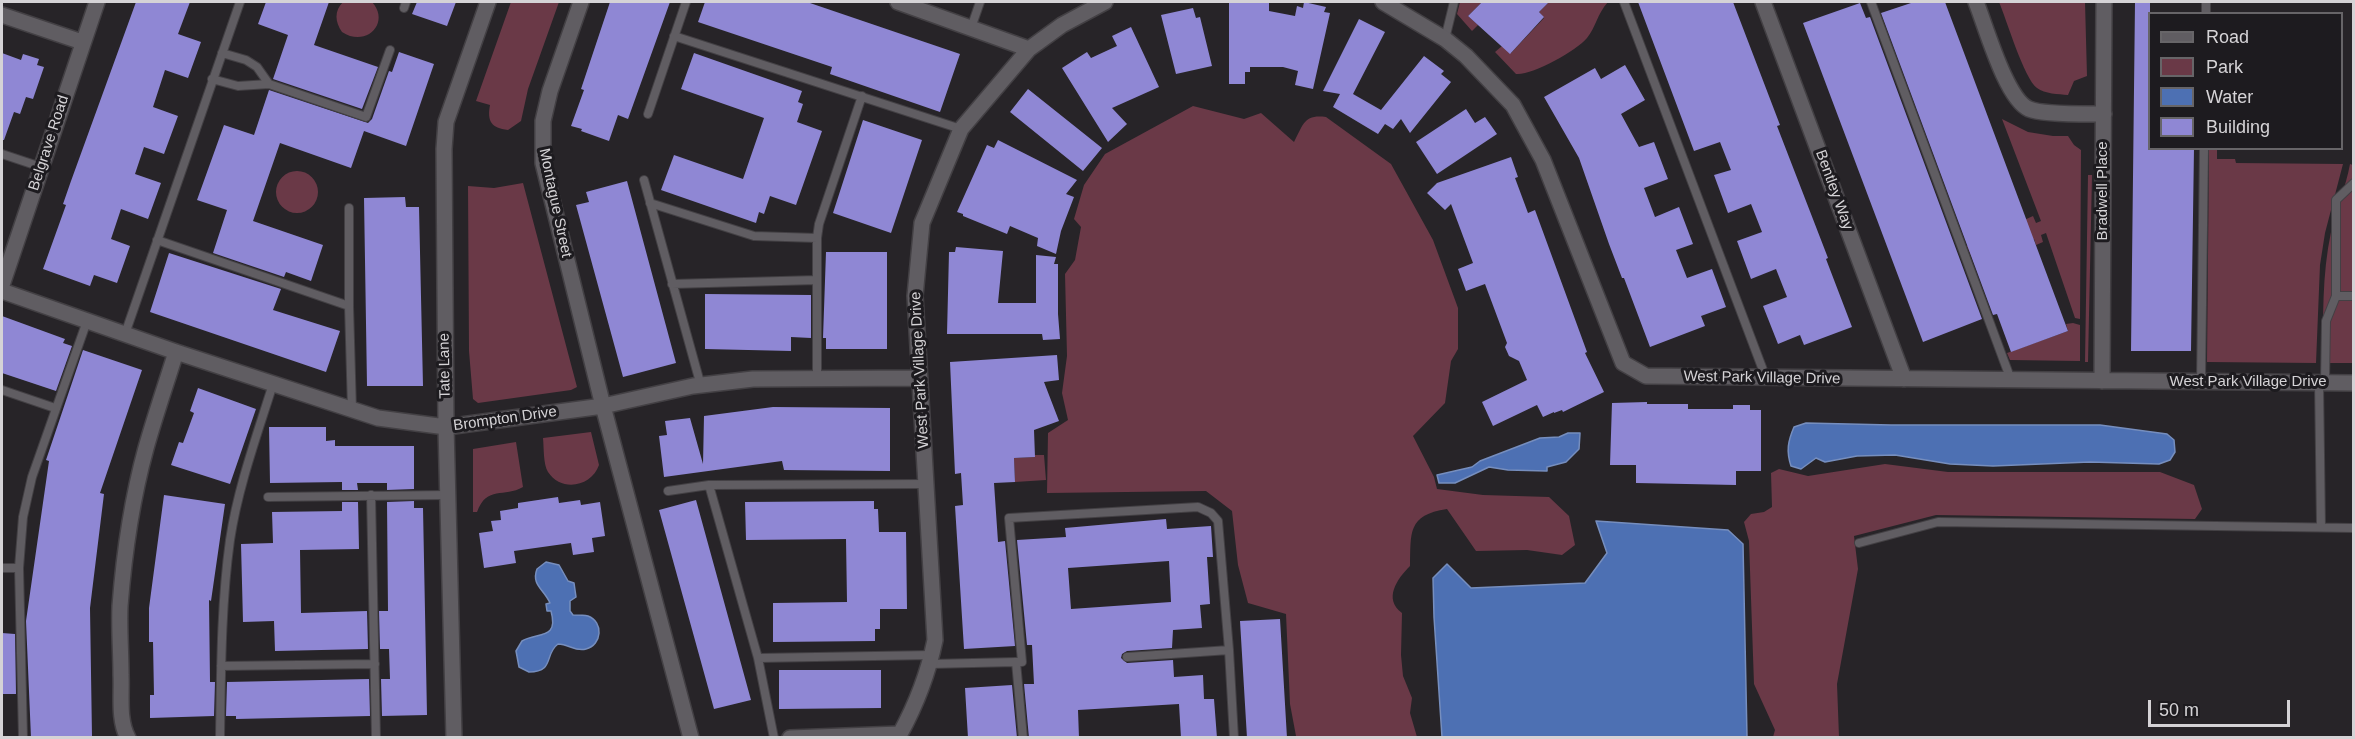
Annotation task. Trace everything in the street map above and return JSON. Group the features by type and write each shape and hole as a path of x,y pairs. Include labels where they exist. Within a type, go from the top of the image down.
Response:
{"street":[{"name":"Belgrave Road","path":"2,285 82,42 98,2"},
{"name":"Tate Lane","path":"454,738 446,427 444,149 447,122 488,2"},
{"name":"Montague Street","path":"582,2 550,91 543,121 543,163 603,406"},
{"path":"898,2 1029,49"},
{"name":"West Park Village Drive","path":"901,736 916,704 931,660 935,640 915,296 922,223 961,129 1029,49 1062,25 1105,2"},
{"name":"West Park Village Drive","path":"1383,2 1444,39 1466,56 1513,105 1538,151 1623,363 1646,376 2354,383"},
{"name":"Bentley Way","path":"1763,2 1904,379"},
{"path":"1976,2 2008,84 2019,102 2030,110 2036,111 2104,114"},
{"name":"Bradwell Place","path":"2102,381 2104,2"},
{"path":"2,15 82,42"},
{"name":"Brompton Drive","path":"2,291 176,352 378,418 446,427 603,406 701,386 753,379 920,378"},
{"path":"129,738 124,730 122,718 120,607 134,504 146,449 176,352"},
{"path":"603,406 692,738"},
{"path":"790,738 901,736"}],"lane":[{"path":"124,334 240,2"},
{"path":"648,114 686,2"},
{"path":"971,28 980,2"},
{"path":"1444,39 1454,2"},
{"path":"1624,2 1766,378"},
{"path":"1870,2 2011,380"},
{"path":"674,36 961,129"},
{"path":"212,79 238,86 269,84 366,117 390,50"},
{"path":"222,53 246,60 257,67 269,84"},
{"path":"817,379 817,238 819,224 862,96"},
{"path":"2201,382 2204,150"},
{"path":"2,153 41,167"},
{"path":"644,180 701,386"},
{"path":"2321,527 2322,382 2326,321 2336,296 2336,200 2354,183"},
{"path":"650,203 754,236 817,238"},
{"path":"349,208 352,410"},
{"path":"157,240 349,306"},
{"path":"672,284 817,280"},
{"path":"2336,296 2354,296"},
{"path":"23,738 20,537 27,496 55,408 87,321"},
{"path":"220,738 222,618 231,538 241,489 273,384"},
{"path":"2,392 13,393 55,408"},
{"path":"709,484 758,658 774,738"},
{"path":"668,491 709,484 926,484"},
{"path":"371,495 376,738"},
{"path":"268,496 448,495"},
{"path":"758,658 1022,662 1009,518 1198,507 1211,513 1218,521 1234,738"},
{"path":"1858,543 1938,522 2354,528"},
{"path":"2,568 19,568"},
{"path":"1127,657 1228,650"},
{"path":"1016,662 1023,738"},
{"path":"221,666 375,664"}],"green space":[{"path":"343,2 372,2 379,18 373,31 359,37 342,32 336,17"},
{"path":"511,2 559,2 528,89 521,121 508,130 498,128 492,123 489,115 490,105 476,101"},
{"path":"1460,2 1482,2 1468,16 1478,25 1472,31 1457,14"},
{"path":"1549,2 1608,2 1590,34 1581,43 1564,56 1542,67 1523,74 1516,74 1495,52 1502,46 1511,53 1544,18 1539,12"},
{"path":"1999,2 2085,2 2087,76 2074,81 2068,95 2044,91 2032,82 2021,61"},
{"path":"1193,106 1244,119 1261,113 1294,142 1305,122 1313,117 1326,117 1391,164 1433,240 1458,308 1458,349 1451,361 1445,403 1413,436 1434,477 1437,489 1483,495 1549,497 1569,516 1575,545 1562,555 1527,550 1476,551 1447,509 1424,516 1418,521 1412,535 1410,566 1397,583 1393,595 1393,602 1402,613 1403,676 1412,698 1410,713 1417,737 1298,738 1296,736 1290,704 1286,614 1248,603 1238,565 1232,511 1206,491 1047,493 1048,433 1068,420 1062,393 1067,356 1065,274 1075,260 1081,227 1074,219 1084,185 1105,154"},
{"path":"2002,119 2028,132 2068,136 2081,150 2080,319 2075,318 2046,233 2041,235 2043,242 2036,245 2034,239 1974,262 1967,246 2033,216 2036,223 2041,221"},
{"path":"2209,150 2217,150 2217,159 2235,159 2236,163 2343,164 2325,233 2320,265 2316,363 2207,362"},
{"path":"2350,164 2353,165 2353,363 2323,363 2324,297 2328,248"},
{"path":"297,171 305,172 312,177 317,184 317,200 312,207 305,212 297,213 289,212 282,207 277,200 276,192 277,184 282,177 289,172"},
{"path":"2088,175 2092,175 2088,362 2085,362"},
{"path":"523,183 577,387 571,390 478,403 473,399 469,351 468,186 494,188"},
{"path":"2066,324 2080,325 2080,361 2010,360 2007,353 2068,331"},
{"path":"591,432 599,465 595,472 590,478 576,484 568,485 554,479 545,465 543,438"},
{"path":"516,442 523,487 491,495 481,504 477,512 473,512 473,449"},
{"path":"1035,455 1044,455 1046,480 1015,482 1014,458 1035,457"},
{"path":"1885,464 1948,472 2160,472 2194,485 2202,509 2195,519 1936,515 1854,536 1858,569 1837,684 1839,737 1773,737 1775,730 1754,684 1749,541 1744,522 1751,514 1764,512 1772,507 1771,473 1779,469 1808,476"}],"water":[{"path":"1806,423 2100,425 2167,434 2174,440 2175,452 2170,460 2159,464 2090,462 1993,466 1950,464 1895,455 1857,456 1825,462 1816,458 1801,469 1791,466 1788,446 1794,427"},
{"path":"1568,433 1580,433 1579,449 1566,462 1547,467 1547,471 1489,467 1455,483 1439,483 1437,475 1472,467 1480,461 1540,438 1559,437"},
{"path":"1596,521 1728,530 1743,544 1747,737 1442,737 1433,578 1447,564 1471,588 1585,583 1607,553"},
{"path":"546,562 559,565 568,581 574,583 576,597 570,601 570,611 573,615 593,619 597,623 599,633 595,643 586,649 558,644 543,669 529,672 519,667 516,651 522,641 546,634 552,627 551,611 547,611 546,604 550,603 536,579 537,569"}],"building":[{"path":"136,2 190,2 178,34 201,42 188,78 165,70 153,107 178,116 164,154 144,147 135,174 161,183 148,219 121,209 111,239 130,246 117,283 94,275 90,286 43,269 66,205 63,204 71,181"},
{"path":"266,2 329,2 314,45 378,67 362,109 273,79 288,35 258,24"},
{"path":"417,2 456,2 447,26 412,14"},
{"path":"610,2 670,2 628,119 618,115 609,141 571,126"},
{"path":"705,2 807,2 960,54 940,112 830,74 832,67 698,22"},
{"path":"1229,2 1269,2 1269,11 1295,16 1297,6 1303,8 1304,2 1326,7 1324,12 1330,13 1313,89 1295,85 1298,71 1283,67 1250,67 1250,72 1245,72 1245,84 1229,84"},
{"path":"1482,2 1549,2 1539,12 1544,17 1510,54 1468,16"},
{"path":"1638,2 1733,2 1780,125 1777,126 1852,327 1804,345 1800,335 1778,344 1763,306 1787,297 1776,269 1751,279 1737,241 1762,232 1751,204 1728,213 1714,175 1731,170 1720,142 1694,151"},
{"path":"1914,2 1945,2 2068,331 2011,352 1997,314 1993,315 1881,13"},
{"path":"2135,2 2150,2 2150,12 2148,12 2148,150 2194,150 2191,351 2131,351"},
{"path":"1860,3 1866,18 1870,17 1982,319 1923,342 1803,23"},
{"path":"1193,8 1196,18 1200,17 1212,66 1176,74 1161,15"},
{"path":"1359,19 1385,32 1353,94 1381,110 1424,56 1444,71 1441,74 1451,82 1410,133 1401,119 1393,129 1385,124 1378,134 1333,107 1340,94 1323,91"},
{"path":"1131,27 1159,87 1112,108 1127,124 1108,142 1062,68 1087,52 1091,58 1117,46 1112,36"},
{"path":"399,52 434,64 406,146 364,131 351,168 280,143 253,221 323,245 311,281 286,272 284,277 213,253 227,210 197,200 224,125 254,135 269,90 368,123 372,119 389,71 392,72"},
{"path":"2,53 21,60 23,54 39,59 37,65 44,67 33,99 26,97 20,114 14,112 4,140 2,140"},
{"path":"694,53 802,91 798,102 803,104 797,122 822,131 796,205 770,196 764,214 759,212 756,223 661,190 674,155 743,179 764,118 681,89"},
{"path":"1625,65 1645,100 1621,114 1639,147 1654,142 1668,179 1644,188 1655,217 1679,207 1693,244 1676,250 1687,278 1712,269 1726,307 1701,316 1705,326 1650,347 1609,244 1579,158 1544,97 1595,68 1601,79"},
{"path":"1028,89 1102,148 1083,171 1010,112"},
{"path":"1466,109 1475,123 1485,117 1497,134 1437,174 1416,142"},
{"path":"863,120 922,140 891,233 833,213"},
{"path":"998,140 1077,180 1066,194 1074,197 1061,231 1056,254 1037,246 1038,238 1010,226 1007,234 957,212 987,145 994,148"},
{"path":"1511,157 1518,177 1515,178 1528,213 1535,210 1587,352 1585,353 1604,392 1563,412 1562,410 1554,412 1543,417 1537,405 1493,426 1482,402 1527,380 1519,361 1509,356 1505,347 1507,343 1485,284 1466,291 1458,269 1473,263 1451,204 1445,210 1427,193 1437,183"},
{"path":"627,181 676,363 623,377 576,205 589,202 586,192"},
{"path":"405,197 406,207 419,207 423,386 367,386 364,198"},
{"path":"956,247 1003,251 998,303 1036,303 1036,255 1056,257 1054,264 1058,264 1060,339 1043,340 1042,334 947,334 949,252 955,252"},
{"path":"826,252 887,252 887,349 826,349 826,338 823,338"},
{"path":"169,253 281,289 273,310 340,331 326,372 150,312"},
{"path":"705,294 811,295 811,338 791,337 791,351 705,349"},
{"path":"2,316 65,339 63,343 72,346 56,391 2,373"},
{"path":"83,350 142,370 100,493 104,494 90,608 92,737 31,738 26,621 49,461 46,460"},
{"path":"1057,355 1059,380 1044,382 1059,421 1034,430 1035,457 1014,458 1015,482 994,483 998,542 1005,541 1015,646 964,649 955,506 963,505 961,473 955,474 950,362"},
{"path":"198,388 256,409 230,484 171,465 179,442 183,443 194,413 190,411"},
{"path":"1647,402 1647,404 1688,404 1688,409 1733,409 1733,405 1750,405 1750,410 1761,410 1761,471 1736,471 1736,485 1636,483 1636,465 1610,465 1612,403"},
{"path":"773,407 890,408 890,471 784,470 782,461 664,477 659,436 667,435 665,421 690,418 703,464 704,416"},
{"path":"269,427 326,427 326,441 335,440 335,446 414,446 414,489 387,490 387,483 357,483 358,490 342,490 342,482 270,483"},
{"path":"164,495 225,504 211,601 209,600 210,682 215,682 214,716 150,718 150,695 154,695 153,642 149,642 149,608"},
{"path":"558,497 559,503 580,500 581,505 600,502 605,536 592,538 594,552 573,555 571,543 514,551 516,563 484,568 479,533 493,531 491,521 501,520 500,511 518,508 518,503"},
{"path":"696,500 751,700 714,709 659,510"},
{"path":"414,501 414,508 423,508 427,715 382,716 381,679 390,679 389,649 380,649 379,611 388,611 387,502"},
{"path":"874,501 874,509 878,509 879,532 906,532 907,609 880,609 880,629 875,629 875,641 773,642 773,603 847,602 846,539 746,540 745,502"},
{"path":"342,502 358,502 359,549 300,550 301,613 367,611 368,649 275,651 274,621 243,622 241,544 273,543 272,512 342,511"},
{"path":"1166,519 1167,529 1211,526 1213,557 1207,557 1210,604 1200,605 1202,628 1173,630 1172,648 1127,651 1122,654 1121,658 1127,663 1173,660 1174,677 1203,675 1204,699 1214,699 1217,738 1181,738 1179,704 1078,710 1079,738 1029,738 1024,684 1034,684 1032,645 1027,645 1017,540 1066,537 1065,528","holes":["1169,561 1171,602 1071,609 1068,568"]},
{"path":"1280,619 1287,738 1247,738 1240,621"},
{"path":"2,633 15,634 16,694 2,694"},
{"path":"779,670 881,670 881,708 779,709"},
{"path":"369,679 370,716 236,719 236,716 226,716 227,682"},
{"path":"1012,685 1017,738 968,738 965,688"}]}
